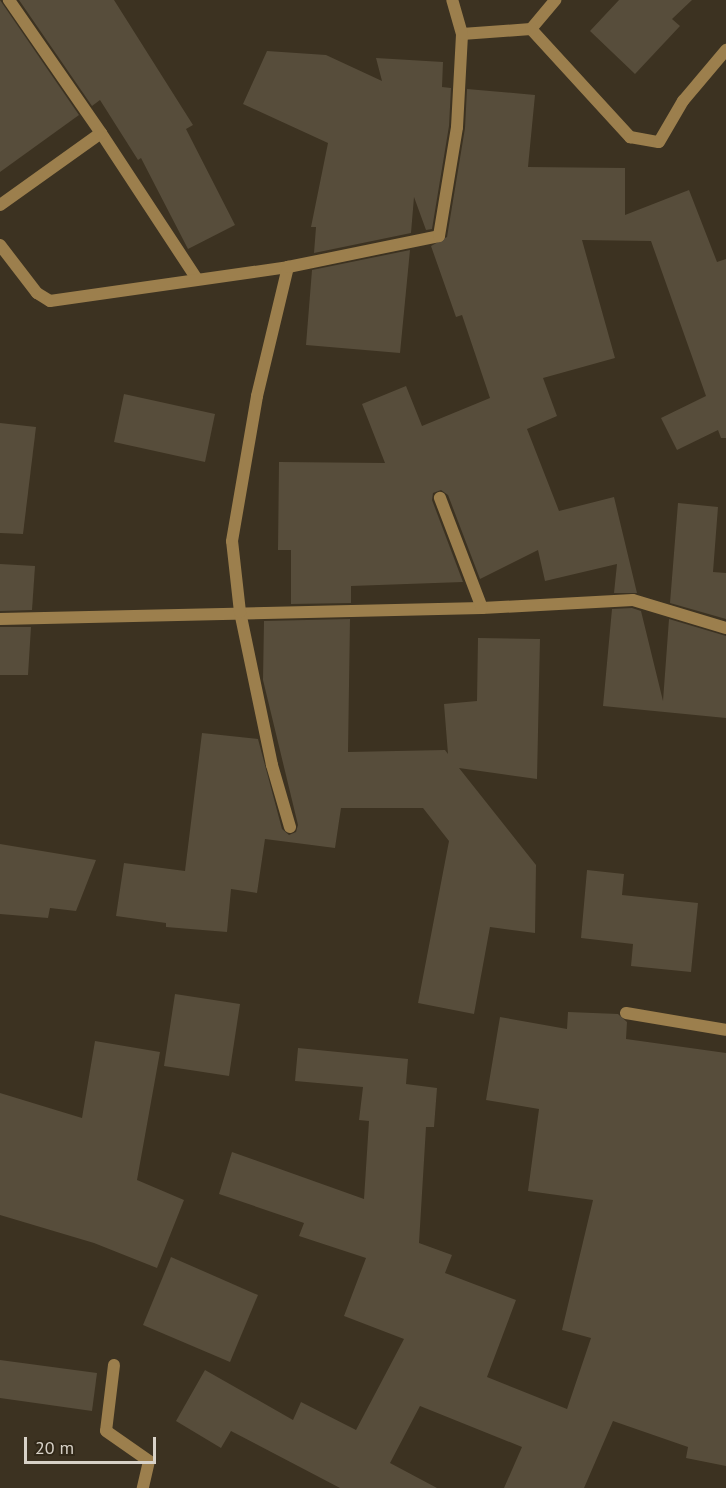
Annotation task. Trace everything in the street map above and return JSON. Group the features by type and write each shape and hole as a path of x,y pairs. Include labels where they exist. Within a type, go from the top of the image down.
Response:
{"street":[{"path":"9,0 101,133 197,279"},
{"path":"0,245 37,293 50,301 67,302 197,279 288,267 439,236 457,127 462,34 452,0"},
{"path":"462,34 531,29 555,0"},
{"path":"531,29 630,137 659,142 683,101 726,50"},
{"path":"0,205 101,133"},
{"path":"288,267 257,396 232,541 240,612 272,765 290,827"},
{"path":"440,498 482,608"},
{"path":"0,619 482,608 633,600 726,628"},
{"path":"626,1012 726,1030"},
{"path":"114,1365 106,1431 148,1461 143,1488"}],"building":[{"path":"0,0 79,115 0,172"},
{"path":"19,0 114,0 193,125 186,129 235,225 188,249 141,158 138,160 100,100 92,106"},
{"path":"619,0 692,0 672,19 680,26 635,74 590,31"},
{"path":"267,51 326,55 382,81 376,58 443,62 442,87 451,88 449,126 432,229 426,230 414,197 411,233 314,253 316,227 311,227 328,143 243,104"},
{"path":"467,89 535,95 528,167 625,168 625,215 689,190 717,262 726,259 726,438 721,438 718,430 677,450 661,418 706,396 651,241 582,240 615,358 543,378 557,416 527,429 559,511 614,497 637,593 614,593 617,564 545,581 538,550 480,579 448,495 441,490 433,493 432,500 463,582 351,586 351,603 291,604 291,550 278,550 279,462 385,463 362,404 406,386 422,426 490,398 462,315 456,317 431,246 447,237 465,128"},
{"path":"410,250 400,353 306,345 312,270"},
{"path":"124,394 215,414 205,462 114,442"},
{"path":"0,423 36,427 23,534 0,533"},
{"path":"678,503 718,507 713,572 726,573 726,619 670,603"},
{"path":"0,564 35,566 32,610 0,611"},
{"path":"632,608 641,611 663,701 669,619 726,636 726,718 603,706 612,609"},
{"path":"350,619 348,752 445,750 448,754 444,704 477,701 478,638 540,639 537,779 459,768 536,865 535,933 490,927 474,1014 418,1003 449,841 423,808 341,808 335,848 265,839 257,893 231,889 227,932 166,927 166,923 116,916 124,863 185,871 202,733 258,739 282,829 289,835 296,832 298,825 263,680 264,621"},
{"path":"0,627 31,627 28,675 0,675"},
{"path":"0,844 96,860 76,911 50,908 48,918 0,914"},
{"path":"587,870 624,874 622,895 698,903 691,972 631,966 633,944 581,938"},
{"path":"175,994 240,1004 229,1076 164,1066"},
{"path":"568,1012 618,1014 627,1022 626,1039 726,1053 726,1466 686,1458 688,1447 613,1421 584,1488 504,1488 522,1447 420,1406 390,1463 437,1488 340,1488 231,1431 221,1448 176,1421 205,1370 293,1420 301,1402 356,1430 404,1339 344,1316 366,1258 299,1236 304,1223 219,1194 232,1152 364,1199 369,1121 359,1120 363,1087 295,1081 298,1048 408,1059 406,1084 437,1088 434,1127 426,1127 419,1243 452,1255 445,1273 516,1300 487,1377 567,1409 591,1338 562,1330 593,1200 528,1191 539,1109 486,1100 500,1017 567,1029"},
{"path":"95,1041 160,1052 137,1180 184,1200 157,1268 94,1243 0,1215 0,1093 82,1118"},
{"path":"171,1257 258,1295 230,1362 143,1325"},
{"path":"0,1360 97,1373 92,1411 0,1398"}]}
